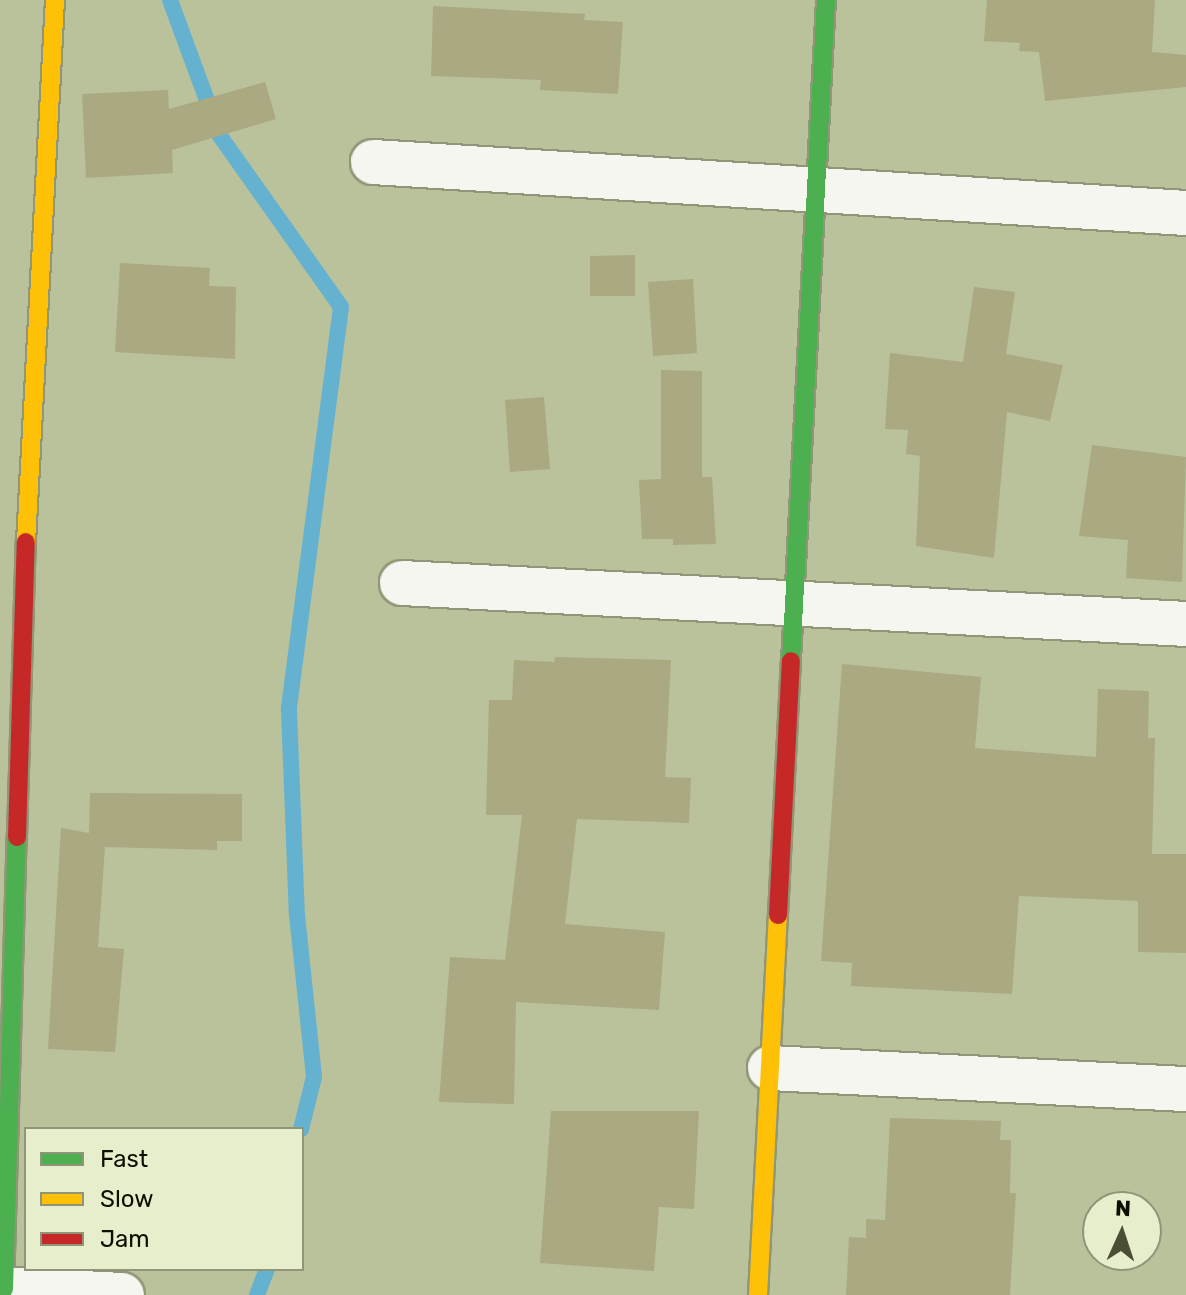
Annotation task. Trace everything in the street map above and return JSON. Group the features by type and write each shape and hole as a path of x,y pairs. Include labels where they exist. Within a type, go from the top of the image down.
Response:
{"street":[{"path":"55,0 14,435 2,1289 122,1295"},
{"path":"758,1295 826,0"},
{"path":"373,162 1186,213"},
{"path":"402,583 794,608 1186,624"},
{"path":"770,1068 1186,1089"}],"building":[{"path":"987,0 1155,0 1152,52 1186,55 1186,87 1045,101 1039,52 1019,51 1020,43 984,41"},
{"path":"433,6 585,14 584,20 623,22 618,94 540,90 541,80 431,76"},
{"path":"265,82 276,119 172,150 173,173 86,178 82,94 168,90 169,109"},
{"path":"635,255 635,296 590,296 590,256"},
{"path":"120,263 210,268 209,286 236,287 235,359 115,352"},
{"path":"693,279 697,353 653,356 648,282"},
{"path":"974,287 1015,292 1006,354 1063,365 1050,421 1007,412 994,558 916,546 920,456 906,454 908,430 885,429 890,353 963,362"},
{"path":"661,370 702,371 702,477 712,477 716,544 673,545 673,539 642,539 639,480 661,479"},
{"path":"544,397 550,469 510,472 505,400"},
{"path":"1092,445 1186,457 1182,582 1126,578 1128,540 1079,536"},
{"path":"555,657 671,660 665,777 691,778 689,823 577,819 565,924 665,932 659,1010 516,1002 514,1104 439,1102 450,957 505,960 522,815 486,815 489,700 512,700 514,660 554,662"},
{"path":"842,664 981,677 975,748 1096,757 1098,689 1149,691 1148,738 1155,738 1152,854 1186,854 1186,953 1138,952 1138,901 1019,896 1012,994 851,986 852,963 821,961"},
{"path":"90,793 242,794 242,841 217,841 217,850 105,847 98,947 124,949 115,1052 48,1049 61,828 89,833"},
{"path":"551,1111 699,1111 694,1209 659,1207 654,1271 540,1263"},
{"path":"890,1118 1001,1121 1000,1140 1011,1140 1010,1193 1016,1193 1010,1295 846,1295 849,1237 866,1238 866,1219 885,1220"}],"waterway":[{"path":"170,0 220,136 341,307 289,710 297,915 314,1077 302,1127"},
{"path":"257,1295 266,1271"}],"traffic: fast":[{"path":"791,661 826,0"},
{"path":"4,1289 17,837"}],"traffic: slow":[{"path":"26,542 55,0"},
{"path":"758,1295 778,915"}],"traffic: jam":[{"path":"17,837 26,542"},
{"path":"778,915 791,661"}]}
